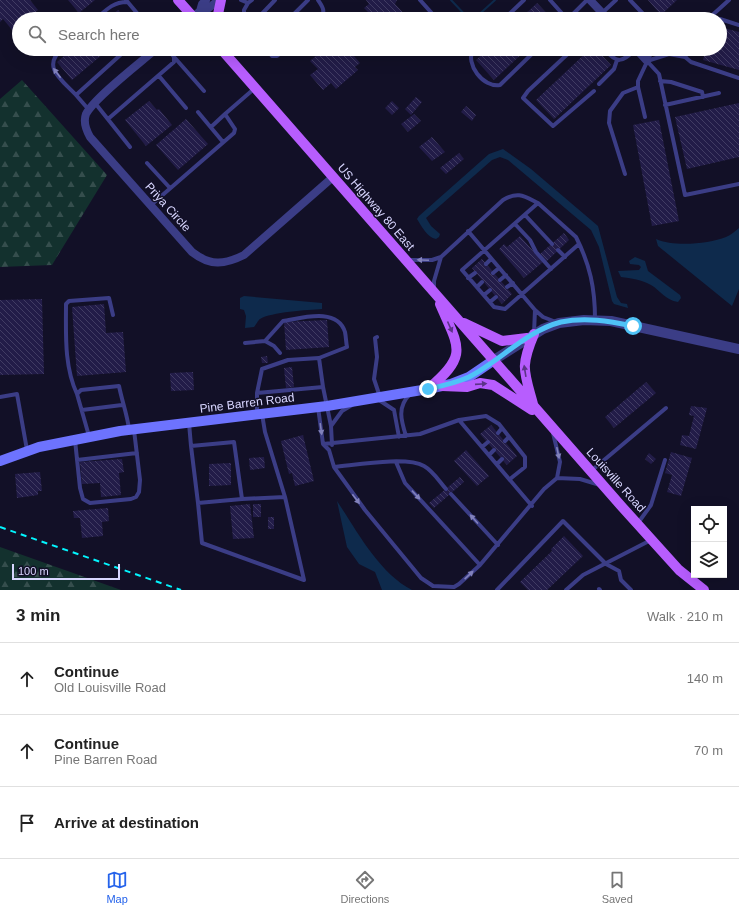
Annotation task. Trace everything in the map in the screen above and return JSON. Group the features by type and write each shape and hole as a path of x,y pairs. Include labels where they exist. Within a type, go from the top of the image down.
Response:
{"main road":[{"path":"178,0 191,12"},
{"path":"218,12 220,0"},
{"name":"US Highway 80 East","path":"227,56 513,382"},
{"path":"428,389 448,371 454,360 456,351 456,341 434,292"},
{"path":"458,320 502,341 531,336 524,363 534,408"},
{"name":"Pine Barren Road","path":"0,461 39,447 132,429 322,406 428,389 469,377 494,360"},
{"name":"Louisville Road","path":"513,382 534,408 679,570 704,590"},
{"path":"442,386 467,387 480,383 493,385 542,417"}],"street":[{"path":"197,12 206,0"},
{"path":"202,12 220,0"},
{"path":"592,1 602,12"},
{"path":"89,110 148,56"},
{"path":"642,56 647,61"},
{"name":"Priya Circle","path":"89,110 85,119 87,132 192,252 200,258 217,264 227,263 244,255 333,177"},
{"path":"494,360 531,336 559,323 595,320 611,321 739,348"}],"lane":[{"path":"241,0 248,3"},
{"path":"244,12 248,3 252,0"},
{"path":"264,12 275,0"},
{"path":"296,12 308,0"},
{"path":"318,0 324,12"},
{"path":"420,0 431,12"},
{"path":"511,12 524,0"},
{"path":"550,0 561,12"},
{"path":"608,12 616,0"},
{"path":"630,0 641,12"},
{"path":"716,12 729,0"},
{"path":"104,12 111,6 119,2 126,1 136,12"},
{"path":"577,12 592,1"},
{"path":"727,21 739,25"},
{"path":"55,56 52,63 53,69 89,110"},
{"path":"76,95 119,56"},
{"path":"469,56 470,64 488,84 493,86 500,85 530,56"},
{"path":"566,56 528,91 523,98 553,126 594,91"},
{"path":"610,56 617,60 627,58 629,56"},
{"path":"646,117 638,87 638,81 650,56"},
{"path":"647,61 663,56"},
{"path":"680,56 685,57 691,62 739,78"},
{"path":"108,118 159,76 174,62 174,58"},
{"path":"174,58 204,91"},
{"path":"599,84 614,69 617,60"},
{"path":"647,61 659,74 685,195 739,184"},
{"path":"159,76 186,108"},
{"path":"660,81 671,82 702,92 703,97"},
{"path":"626,174 609,123 610,111 623,93 638,87"},
{"path":"210,127 255,88"},
{"path":"665,105 719,93"},
{"path":"95,103 130,147"},
{"path":"198,112 223,142"},
{"path":"151,205 236,129 225,114"},
{"path":"147,163 170,188"},
{"path":"405,260 432,260 441,257 503,200 512,195 524,196 538,204 576,237 588,266 595,294 595,320"},
{"path":"538,204 462,270 494,306 505,309 579,244"},
{"path":"525,215 552,244"},
{"path":"515,224 530,240 536,252 550,269"},
{"path":"468,231 535,310 543,316 559,323"},
{"path":"558,250 565,257"},
{"path":"434,292 434,281 441,257"},
{"path":"486,264 491,259"},
{"path":"494,273 499,268"},
{"path":"468,278 475,272"},
{"path":"500,280 506,274"},
{"path":"477,287 482,282"},
{"path":"507,287 513,283"},
{"path":"484,295 490,290"},
{"path":"490,302 496,297"},
{"path":"89,437 77,394 71,381 68,366 66,304 69,301 109,298 112,315"},
{"path":"531,336 535,310"},
{"path":"189,423 202,543 304,580 285,496 259,414 257,392 262,369 288,360 318,358 335,350 347,347 345,330 330,316 316,316 283,321 265,340 244,343"},
{"path":"377,337 375,338 377,357 374,379 378,398 394,410 398,436"},
{"path":"265,340 274,346 280,353"},
{"path":"318,358 323,387 323,444 329,450 334,467 365,510 426,583 440,587 454,587 459,584 498,545 544,490 557,478 560,462 552,428"},
{"path":"75,440 80,488 83,499 90,503 131,499 136,497 139,492 137,453 132,429 122,405 119,386 81,390 77,394"},
{"path":"257,392 323,387"},
{"path":"406,436 400,412 403,403 413,392"},
{"path":"0,397 17,394 28,451"},
{"path":"331,426 342,411 360,400"},
{"path":"82,410 122,405"},
{"path":"322,406 331,426 333,444 329,450"},
{"path":"590,471 666,408"},
{"path":"323,444 425,433 458,420 486,416 495,420 525,457 526,464 510,479"},
{"path":"458,420 532,506"},
{"path":"498,433 502,428"},
{"path":"505,441 509,437"},
{"path":"191,446 234,442 242,499"},
{"path":"482,447 488,442"},
{"path":"512,450 516,446"},
{"path":"489,455 494,450"},
{"path":"77,460 137,453"},
{"path":"497,464 502,459"},
{"path":"637,524 652,506 665,460"},
{"path":"334,467 396,462 417,463 430,470 446,488"},
{"path":"396,462 404,483 480,564"},
{"path":"557,478 580,479 603,486"},
{"path":"451,494 498,545"},
{"path":"198,503 285,496"},
{"path":"497,590 563,521 606,564 619,571 621,580 631,590"},
{"path":"566,590 583,574 652,540"}],"green space":[{"path":"22,80 107,175 52,265 0,267 0,99"},
{"path":"0,547 121,590 0,590"}],"water":[{"path":"503,149 531,169 598,226 617,297 621,303 627,304 628,308 614,304 612,301 599,247 591,230 508,160 500,157 492,160 426,218 431,226 440,234 439,237 436,239 433,238 425,231 417,219 419,216 489,154"},
{"path":"739,228 739,289 732,306 658,246 656,239 681,244 701,243 726,237"},
{"path":"635,257 645,261 648,271 680,295 681,298 678,302 666,297 648,283 621,277 618,271 639,270 641,267 639,265 630,264 629,261"},
{"path":"244,296 322,303 322,309 272,315 258,320 254,327 245,328 246,316 244,310 240,309 240,298"},
{"path":"337,501 361,538 379,562 400,583 412,590 382,590 375,572 359,564 347,547"}],"building":[{"path":"0,0 30,0 38,10 36,12 12,12 12,30 3,19 0,22"},
{"path":"68,0 95,0 80,12 78,12"},
{"path":"366,0 397,0 395,4 402,12 368,12 364,8 369,4"},
{"path":"648,0 677,0 664,12 658,12"},
{"path":"537,3 545,12 527,12"},
{"path":"727,29 739,32 739,70 703,60 704,56 727,56"},
{"path":"64,56 101,56 72,80 57,62"},
{"path":"316,56 354,56 360,63 355,67 358,70 336,89 331,83 323,90 310,75 318,69 310,61"},
{"path":"480,56 520,56 494,80 476,60"},
{"path":"583,56 603,56 611,65 554,119 536,100"},
{"path":"416,97 422,102 411,115 405,109"},
{"path":"149,101 157,110 159,109 172,125 146,146 125,120"},
{"path":"392,101 399,108 392,115 385,108"},
{"path":"739,103 739,157 687,169 675,117"},
{"path":"466,106 476,115 472,121 461,112"},
{"path":"414,114 421,121 408,132 401,124"},
{"path":"186,119 208,144 178,170 156,145"},
{"path":"659,120 679,221 652,226 633,125"},
{"path":"432,137 445,152 432,161 419,147"},
{"path":"459,153 464,159 446,174 440,168"},
{"path":"564,233 569,240 546,262 540,254"},
{"path":"520,236 543,262 524,278 499,249 504,244 507,247"},
{"path":"482,259 512,294 502,304 472,268"},
{"path":"42,299 44,374 0,375 0,300"},
{"path":"104,304 106,333 123,332 126,372 77,376 72,307"},
{"path":"327,320 329,347 286,350 284,322"},
{"path":"267,356 268,363 262,363 261,357"},
{"path":"292,367 294,387 286,388 284,368"},
{"path":"193,372 194,390 171,391 170,373"},
{"path":"646,382 656,393 614,428 605,417"},
{"path":"691,406 707,408 696,449 680,445 682,435 689,436 694,416 689,415"},
{"path":"491,425 517,456 507,465 480,434"},
{"path":"303,435 314,481 295,486 292,473 289,474 281,441"},
{"path":"466,450 489,476 477,486 454,461"},
{"path":"671,452 692,458 681,496 667,492 672,475 665,473"},
{"path":"649,453 656,459 651,464 645,459"},
{"path":"264,457 265,468 250,470 249,458"},
{"path":"122,459 124,472 119,473 121,495 101,497 100,483 82,484 80,462"},
{"path":"231,463 231,485 209,486 209,464"},
{"path":"40,472 42,491 38,491 38,495 17,498 15,474"},
{"path":"460,477 464,482 434,508 429,503"},
{"path":"250,504 254,538 233,539 230,506"},
{"path":"253,504 261,504 261,517 253,517"},
{"path":"108,508 109,521 102,522 103,536 82,538 80,518 74,518 73,511"},
{"path":"268,517 274,517 274,529 268,529"},
{"path":"564,536 583,556 547,590 528,590 520,582 552,551 551,549"}],"waterway":[{"path":"451,0 462,12"},
{"path":"482,12 495,0"}],"railway":[{"path":"0,527 181,590"}],"route":[{"path":"428,389 451,384 469,377 534,334 552,325 575,320 595,320 611,321 633,326"}]}
